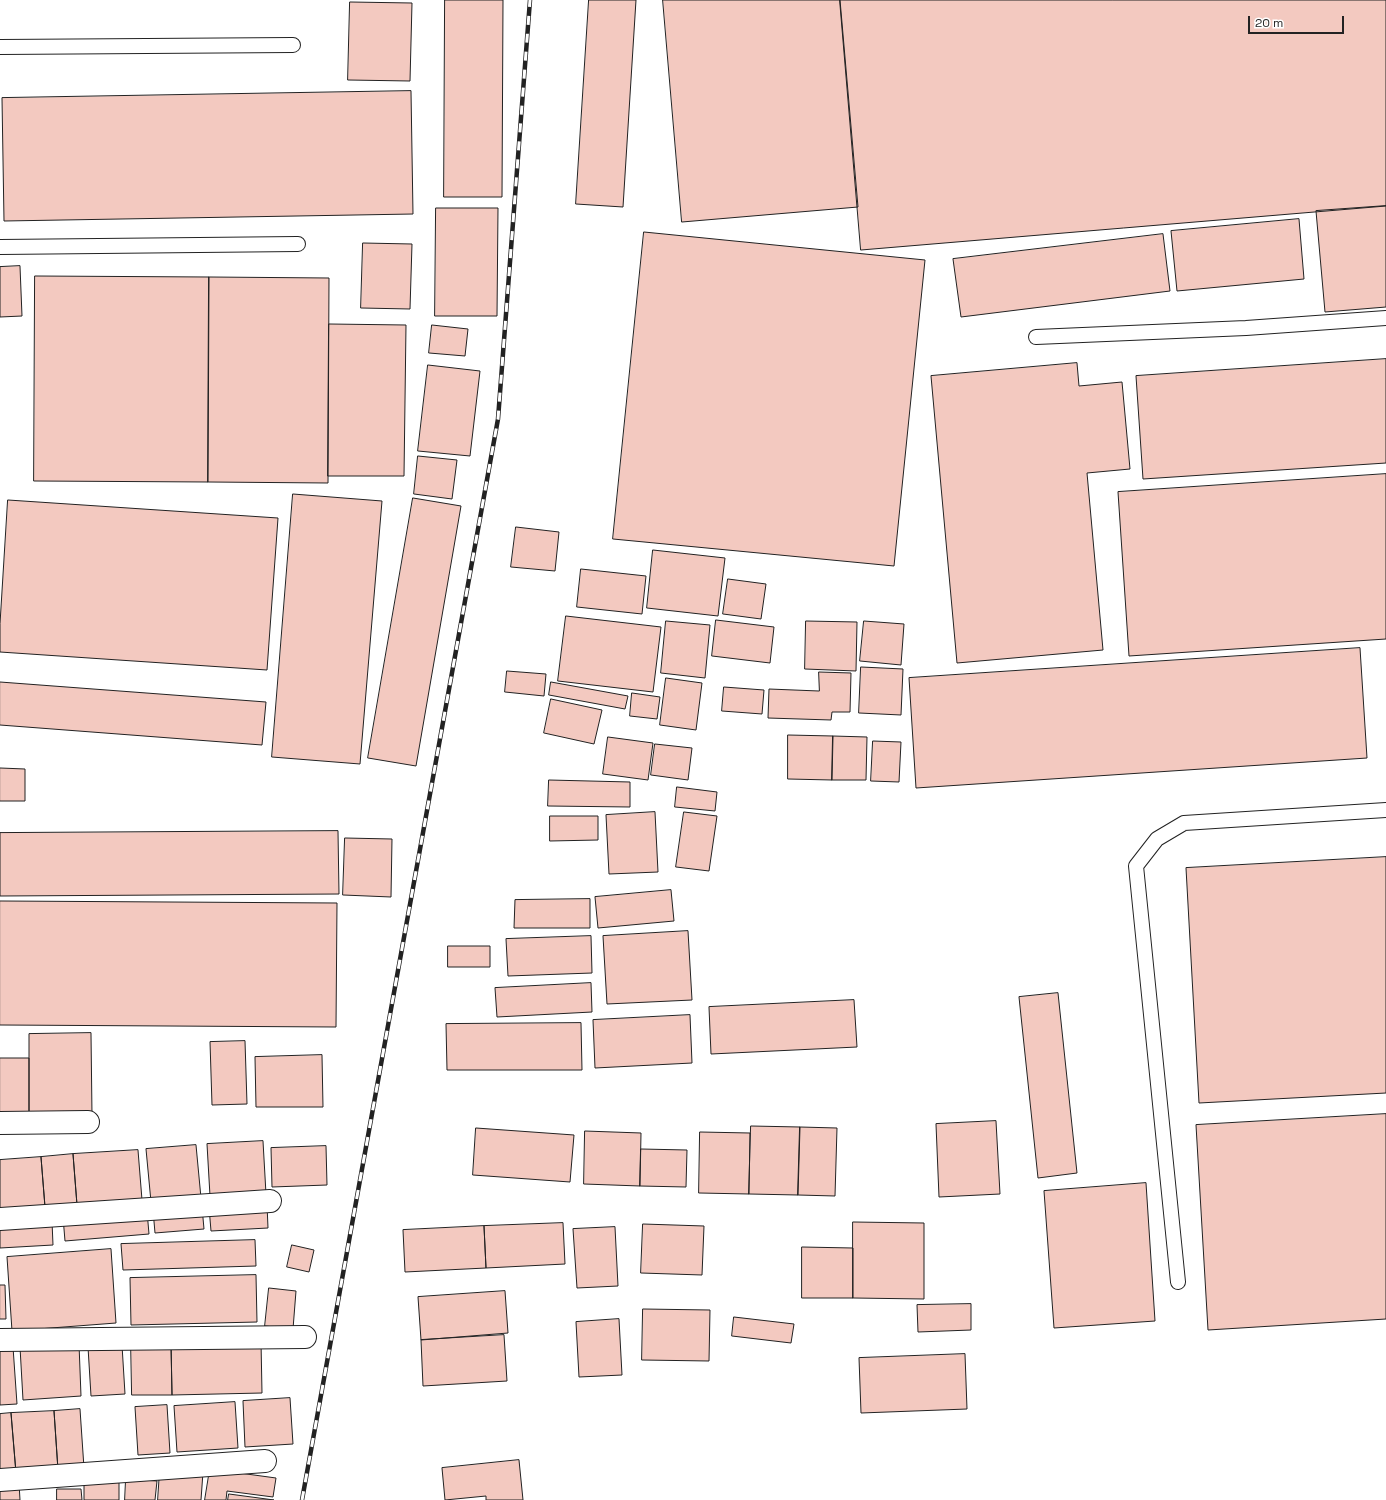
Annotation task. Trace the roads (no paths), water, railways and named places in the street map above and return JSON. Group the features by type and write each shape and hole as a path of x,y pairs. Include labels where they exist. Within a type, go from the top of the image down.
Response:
{"street":[{"path":"0,1123 88,1122"},
{"path":"0,1219 270,1201"},
{"path":"0,1340 305,1337"},
{"path":"0,1480 266,1460"}],"lane":[{"path":"0,47 293,45"},
{"path":"0,248 298,244"},
{"path":"1036,337 1246,328 1386,318"},
{"path":"1178,1282 1136,866 1157,839 1184,823 1386,810"}],"railway":[{"path":"302,1500 498,419 530,0"}]}
